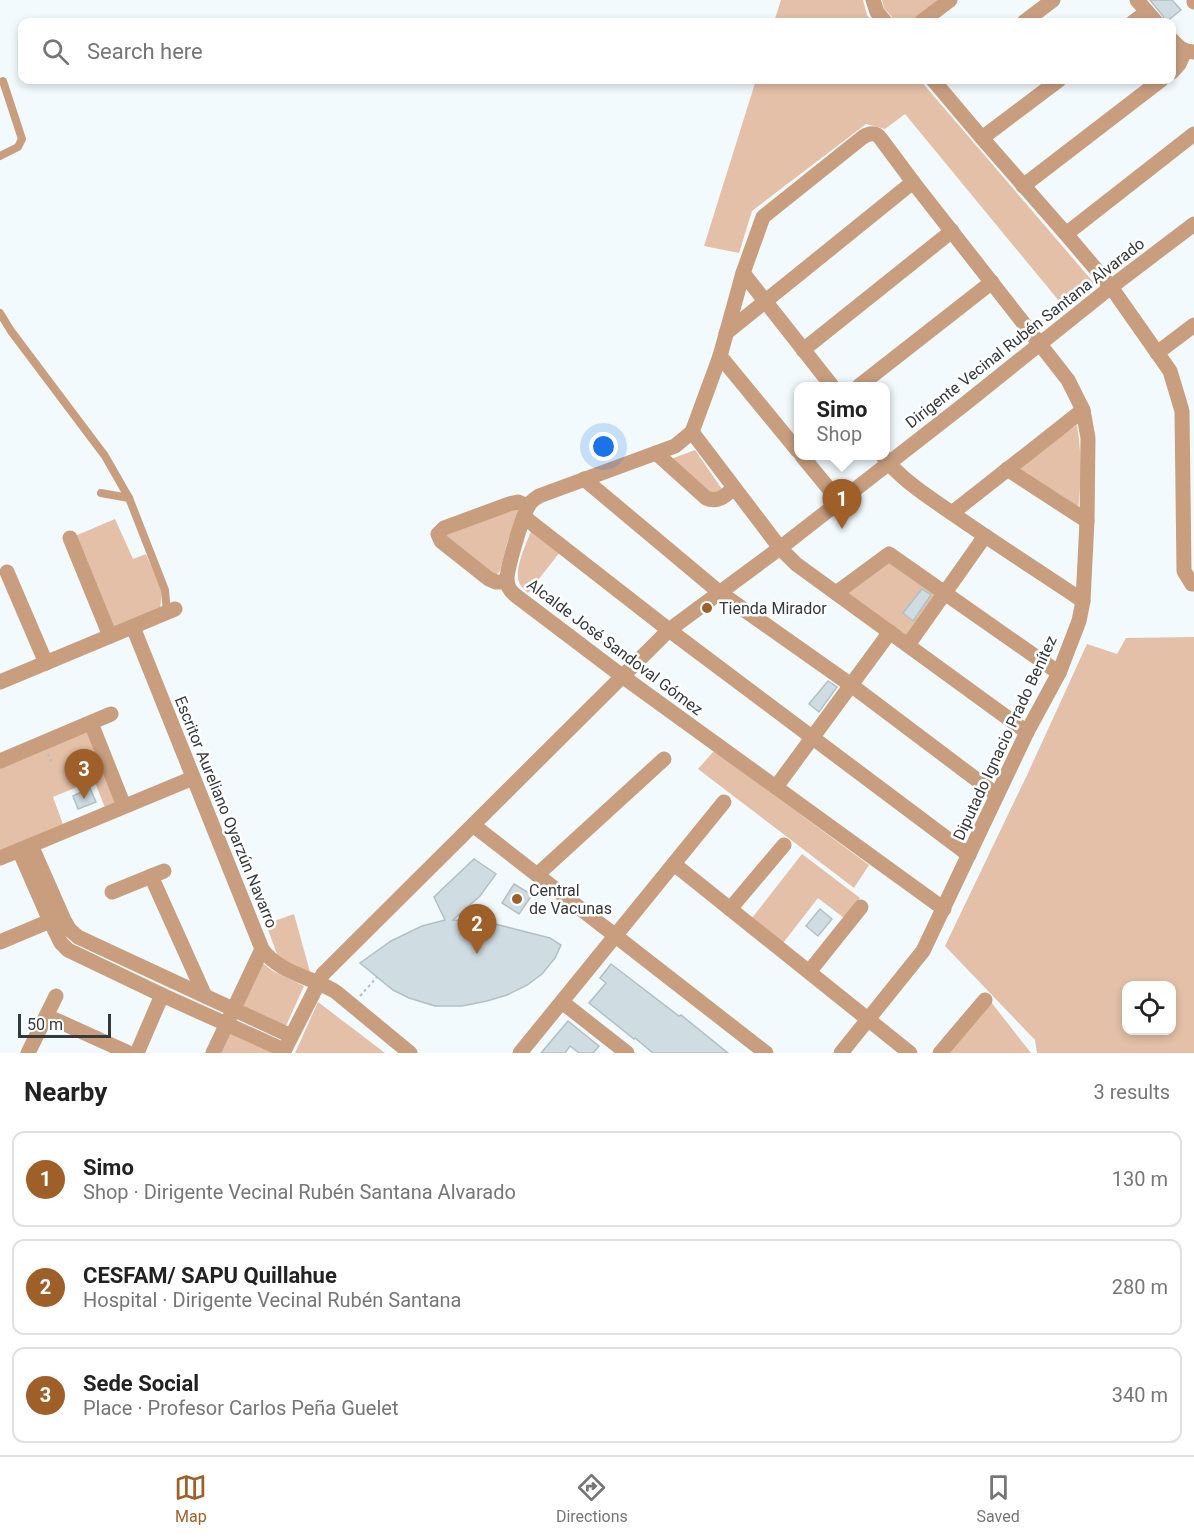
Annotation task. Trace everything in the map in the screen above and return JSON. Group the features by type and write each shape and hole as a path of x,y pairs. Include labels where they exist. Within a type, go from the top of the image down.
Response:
{"street":[{"path":"873,0 882,18"},
{"path":"926,18 950,0"},
{"path":"1029,18 1053,0"},
{"path":"1176,44 1180,49 1189,52 1176,67"},
{"path":"943,84 982,138 1111,287 1170,371 1182,411 1184,571 1194,584"},
{"path":"982,138 1054,84"},
{"path":"1023,186 1156,84"},
{"path":"526,511 532,500 539,496 675,446 692,432 720,356 743,273 761,221 766,213 863,137 873,134 879,136 1040,343"},
{"path":"1066,234 1194,134"},
{"path":"726,333 913,182"},
{"name":"Dirigente Vecinal Rubén Santana Alvarado","path":"890,456 1194,224"},
{"path":"804,350 952,231"},
{"path":"743,273 828,382"},
{"path":"865,382 992,282"},
{"path":"1157,353 1194,325"},
{"name":"Diputado Ignacio Prado Benítez","path":"841,1053 923,951 1027,732 1059,673 1079,621 1083,601 1087,521 1088,438 1083,410 1068,380 1040,343"},
{"path":"720,356 794,446"},
{"path":"952,513 1083,410"},
{"path":"692,432 780,548 796,564 1027,732"},
{"path":"656,453 706,498 720,499 734,488"},
{"path":"805,460 839,501"},
{"name":"Dirigente Vecinal Rubén Santana Alvarado","path":"286,1046 318,983 331,967 669,630 780,548 839,501 885,460"},
{"path":"887,460 915,487 1083,601"},
{"path":"1007,469 1087,521"},
{"path":"584,480 719,592 851,685 997,795"},
{"path":"507,582 496,582 489,579 441,541 438,534 444,528 518,502 669,630 969,855"},
{"name":"Alcalde José Sandoval Gómez","path":"526,511 508,570 507,582 515,596 944,909"},
{"path":"908,645 985,536"},
{"path":"70,538 110,636"},
{"path":"836,593 888,554 1059,673"},
{"path":"7,572 46,663"},
{"path":"0,598 15,592"},
{"path":"0,682 171,611"},
{"name":"Escritor Aureliano Oyarzún Navarro","path":"133,627 262,949 269,959 278,965 336,992 410,1053"},
{"path":"776,788 890,632"},
{"path":"0,761 111,714"},
{"path":"91,723 124,806"},
{"path":"537,875 664,759"},
{"path":"0,858 193,778"},
{"path":"520,1053 724,802"},
{"path":"473,825 766,1053"},
{"path":"730,909 784,845"},
{"path":"25,848 50,921 61,943 68,950 226,1024 286,1046"},
{"path":"25,848 69,929 78,937 233,1009 286,1046"},
{"path":"674,864 910,1053"},
{"path":"112,892 158,874 205,996"},
{"path":"809,972 861,907"},
{"path":"1,944 50,921"},
{"path":"213,1053 262,949"},
{"path":"137,1053 162,995"},
{"path":"28,1053 56,996"},
{"path":"940,1053 985,1000"},
{"path":"562,1002 617,1050"},
{"path":"47,1016 129,1053"}],"lane":[{"path":"0,156 18,147 22,139 3,81"},
{"path":"0,313 105,456 129,498 171,611"},
{"path":"101,493 129,498"}],"path":[{"path":"353,1005 377,977"}],"shaded area":[{"path":"781,0 863,0 869,18 775,18"},
{"path":"882,0 944,0 921,18 893,18 884,8"},
{"path":"755,84 923,84 1094,283 1064,307 905,114 885,129 866,124 752,211 739,253 704,246"},
{"path":"1077,425 1080,447 1078,511 1013,468"},
{"path":"695,450 724,492 710,495 671,459"},
{"path":"517,505 524,507 508,540 500,571 496,575 446,537 449,531"},
{"path":"115,519 133,559 146,554 162,591 160,610 112,632 75,536"},
{"path":"532,529 560,552 528,593 522,588 518,570"},
{"path":"888,555 943,593 908,644 838,593"},
{"path":"1194,637 1194,1053 1037,1053 1035,1040 945,946 1087,644 1117,654 1126,638"},
{"path":"89,728 119,805 106,810 94,780 53,797 64,827 0,854 0,765"},
{"path":"714,751 869,865 854,888 698,769"},
{"path":"802,854 860,898 844,918 818,898 783,943 752,918"},
{"path":"294,914 310,972 278,957 266,924"},
{"path":"261,962 273,971 304,986 285,1028 242,1007"},
{"path":"318,1002 385,1053 295,1053"},
{"path":"991,1002 1031,1053 948,1053"},
{"path":"229,1031 277,1053 219,1053"}],"building":[{"path":"1150,0 1172,0 1181,10 1171,18 1163,16"},
{"path":"922,589 931,595 913,621 903,613"},
{"path":"828,681 837,687 819,712 809,704"},
{"path":"90,788 96,802 78,809 73,796"},
{"path":"474,859 496,874 480,896 453,920 480,921 550,938 561,945 555,958 542,974 507,995 487,1001 462,1006 435,1006 393,990 360,963 391,941 422,926 445,920 434,897"},
{"name":"Central de Vacunas","path":"514,884 532,895 519,914 502,903"},
{"path":"820,909 832,919 818,936 806,926"},
{"path":"611,964 728,1053 653,1053 634,1039 589,1003 606,983 600,978"},
{"path":"568,1021 599,1046 593,1053 579,1053 570,1046 565,1053 541,1053"}],"place":[{"name":"Simo","path":"842,529"},
{"name":"Tienda Mirador","path":"707,608"},
{"name":"Sede Social","path":"84,799"},
{"name":"Central de Vacunas","path":"517,899"},
{"name":"CESFAM/ SAPU Quillahue","path":"477,954"}]}
